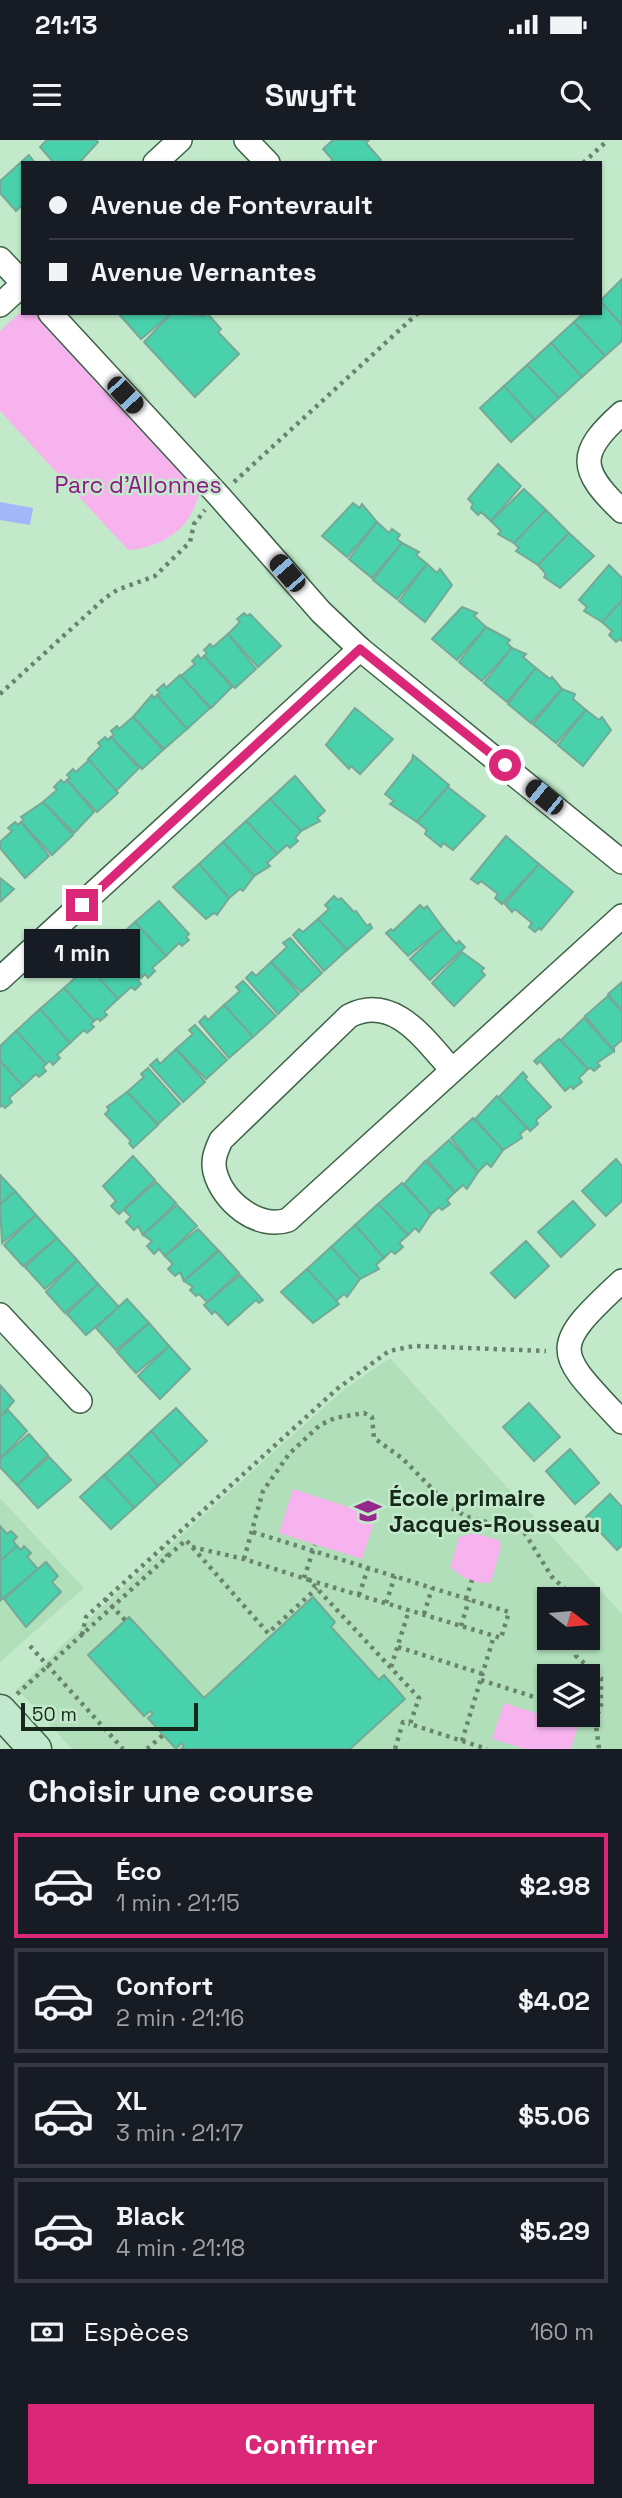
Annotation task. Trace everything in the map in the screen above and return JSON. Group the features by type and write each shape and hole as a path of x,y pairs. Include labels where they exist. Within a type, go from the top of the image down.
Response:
{"street":[{"path":"157,161 180,140"},
{"path":"246,140 266,161"},
{"path":"0,259 21,282"},
{"path":"0,305 21,286"},
{"path":"52,315 219,496 321,612 360,649 622,862"},
{"path":"622,413 594,443 587,463 594,481 622,511"},
{"path":"0,979 360,649"},
{"path":"452,1070 398,1016 381,1010 364,1009 349,1016 220,1140 214,1155 215,1171 220,1185 240,1209 256,1218 280,1223 288,1220 622,916"},
{"path":"622,1281 574,1328 568,1346 576,1371 622,1422"},
{"path":"0,1315 80,1401"},
{"path":"8,1703 35,1749"}],"path":[{"path":"585,161 608,140"},
{"path":"238,478 416,315"},
{"path":"0,694 105,598 117,590 155,576 190,542 194,524 204,510"},
{"path":"82,1634 86,1616 337,1389 390,1351 414,1346 546,1351"},
{"path":"244,1559 263,1491 289,1454 320,1425 335,1418 367,1413 373,1423 374,1438 402,1459 451,1508 468,1517 524,1532 552,1577 563,1587"},
{"path":"192,1547 244,1559 501,1638 509,1612 253,1532"},
{"path":"8,1703 186,1540 268,1635 317,1588"},
{"path":"307,1579 315,1545"},
{"path":"162,1548 168,1556"},
{"path":"359,1595 368,1568"},
{"path":"386,1603 394,1576"},
{"path":"307,1579 419,1698 410,1724"},
{"path":"461,1626 472,1580"},
{"path":"424,1615 432,1588"},
{"path":"105,1599 125,1620"},
{"path":"391,1668 409,1610"},
{"path":"462,1741 494,1636"},
{"path":"30,1646 123,1749"},
{"path":"397,1647 537,1697"},
{"path":"577,1650 576,1656 585,1664"},
{"path":"600,1677 600,1710"},
{"path":"395,1749 403,1722 487,1749"},
{"path":"596,1727 599,1733 599,1749"},
{"path":"147,1749 163,1735"}],"shaded area":[{"name":"École primaire Jacques-Rousseau","path":"390,1358 598,1587 537,1587 537,1650 600,1650 600,1590 622,1614 622,1749 72,1749 17,1689 105,1604 346,1388"},
{"path":"0,1498 84,1588 0,1662"}],"green space":[{"name":"Parc d'Allonnes","path":"21,312 21,315 45,315 206,483 181,528 156,544 128,550 0,411 0,331"},
{"path":"293,1489 376,1516 362,1559 279,1533"},
{"path":"473,1533 499,1540 501,1547 491,1582 469,1580 450,1567 459,1537"},
{"path":"504,1703 537,1713 537,1727 578,1727 571,1749 525,1749 492,1739"}],"water":[{"path":"0,502 33,508 30,525 0,520"}],"building":[{"path":"47,140 98,142 81,161 52,161 40,147"},
{"path":"333,140 369,140 366,143 381,160 332,161 323,149"},
{"path":"29,155 34,161 22,161"},
{"path":"21,162 21,206 16,211 0,193 0,181"},
{"path":"622,279 622,325 602,303 602,299"},
{"path":"602,303 622,325 622,341 605,356 574,322 582,315 602,315"},
{"path":"120,315 170,315 141,339"},
{"path":"170,315 209,315 221,329 218,332 239,354 195,397 144,342"},
{"path":"574,322 605,356 582,377 551,343"},
{"path":"551,343 582,377 559,398 527,365"},
{"path":"527,365 559,398 535,420 504,386"},
{"path":"504,386 535,420 511,442 480,408"},
{"path":"498,464 521,486 491,521 481,512 478,515 471,508 473,504 468,499"},
{"path":"524,489 546,510 514,543 498,534 501,531 491,521"},
{"path":"353,503 360,508 362,504 377,522 347,557 322,536"},
{"path":"546,510 569,533 538,565 516,551 519,548 514,543"},
{"path":"377,522 389,533 392,529 400,535 397,539 402,543 372,578 349,559"},
{"path":"569,533 594,556 560,588 544,577 546,574 538,565"},
{"path":"402,543 419,552 416,555 427,564 397,599 373,580"},
{"path":"427,564 437,573 440,569 452,585 425,622 399,601"},
{"path":"609,565 622,578 622,601 602,622 584,611 587,607 579,600"},
{"path":"622,601 622,641 620,639 616,642 609,635 612,631 602,622"},
{"path":"462,607 477,613 474,616 486,627 457,660 432,639"},
{"path":"244,613 247,616 250,614 281,646 258,667 228,634 240,622 237,619"},
{"path":"486,627 510,640 507,643 512,648 482,681 459,662"},
{"path":"228,634 256,669 235,688 204,656 207,653 204,650 210,644 213,647"},
{"path":"512,648 526,654 523,657 536,668 507,702 484,683"},
{"path":"198,655 201,659 204,656 232,687 211,708 181,676 195,664 192,661"},
{"path":"536,668 550,679 552,677 562,689 531,723 508,704"},
{"path":"180,675 210,708 187,729 157,695 160,693 157,690 164,684 166,688"},
{"path":"562,689 575,694 573,699 586,710 556,743 533,724"},
{"path":"152,695 154,698 157,695 187,729 164,749 133,717"},
{"path":"355,708 393,739 360,774 351,766 349,769 326,745"},
{"path":"586,710 599,720 602,717 611,730 583,766 558,745"},
{"path":"133,717 163,750 142,769 111,737 114,735 111,731 117,726 119,729"},
{"path":"105,737 108,740 111,737 139,768 116,791 88,759 101,746 98,743"},
{"path":"413,755 449,785 417,822 390,804 394,801 385,794 412,760"},
{"path":"89,760 118,793 97,812 67,780 70,778 67,775 73,769 76,772"},
{"path":"295,776 325,811 317,818 320,821 301,831 270,799"},
{"path":"61,780 64,783 67,780 94,812 74,833 43,802 57,790 54,787"},
{"path":"448,787 485,816 453,850 443,843 441,847 425,834 427,830 417,822"},
{"path":"270,799 301,831 295,838 298,841 290,848 287,845 277,854 246,821"},
{"path":"43,802 73,835 52,855 21,822 24,820 21,817"},
{"path":"246,821 277,854 267,863 270,866 254,876 223,842"},
{"path":"15,822 18,825 21,822 49,856 25,878 0,848 0,842 12,831 8,828"},
{"path":"506,836 539,864 502,904 495,898 498,894 481,881 478,884 471,879"},
{"path":"223,842 254,876 243,891 240,889 229,898 199,864"},
{"path":"199,864 229,898 217,915 214,913 206,919 173,887"},
{"path":"539,864 573,892 541,930 539,928 535,932 529,927 532,923 515,909 512,912 505,904"},
{"path":"0,878 14,889 0,902"},
{"path":"334,896 338,900 341,898 372,928 347,950 318,919 329,909 325,905"},
{"path":"159,901 189,934 186,937 189,940 182,946 179,943 166,956 135,922"},
{"path":"420,905 424,909 427,906 443,928 408,956 386,933 391,929 393,931"},
{"path":"318,919 347,950 324,971 293,935 299,929 303,932"},
{"path":"135,922 166,956 152,968 155,971 148,978 145,974 142,977 111,944"},
{"path":"443,928 456,944 459,941 465,947 430,980 410,959"},
{"path":"290,938 322,973 301,992 271,962 287,947 283,943"},
{"path":"111,944 142,977 138,980 141,984 135,990 131,987 118,999 88,966"},
{"path":"462,952 484,968 481,971 485,975 454,1006 432,983"},
{"path":"271,962 299,994 278,1014 246,978 252,972 256,976"},
{"path":"88,966 118,999 104,1012 107,1015 100,1021 98,1018 94,1021 64,988"},
{"path":"243,981 276,1016 253,1037 224,1005 240,991 236,987"},
{"path":"622,982 622,1011 608,994"},
{"path":"64,988 94,1021 91,1024 94,1027 87,1033 84,1030 70,1043 40,1009"},
{"path":"608,996 622,1011 622,1040 614,1047 614,1051 585,1016"},
{"path":"224,1005 253,1037 229,1058 199,1022 205,1016 208,1020"},
{"path":"40,1009 70,1043 57,1055 60,1058 53,1065 50,1061 46,1064 16,1031"},
{"path":"584,1018 614,1051 597,1063 600,1066 594,1071 588,1069 561,1040"},
{"path":"195,1025 227,1060 206,1079 176,1049 193,1034 189,1030"},
{"path":"16,1031 46,1064 43,1067 46,1071 39,1077 36,1074 23,1086 0,1061 0,1046"},
{"path":"559,1039 588,1069 579,1078 582,1082 565,1091 540,1061 537,1064 534,1061"},
{"path":"176,1049 205,1082 183,1102 150,1065 157,1059 160,1064"},
{"path":"0,1061 23,1086 9,1098 12,1102 5,1108 2,1105 0,1107"},
{"path":"148,1068 180,1104 158,1124 127,1092 144,1077 141,1074"},
{"path":"523,1072 527,1077 525,1079 551,1107 536,1120 538,1124 530,1131 499,1097"},
{"path":"127,1092 158,1125 133,1148 129,1143 131,1141 105,1114 109,1110 107,1107"},
{"path":"497,1096 527,1128 520,1134 522,1138 503,1150 475,1119"},
{"path":"473,1118 503,1150 491,1167 487,1163 478,1172 451,1138"},
{"path":"449,1140 478,1172 467,1189 463,1185 455,1192 427,1160"},
{"path":"133,1156 155,1180 119,1214 111,1206 116,1201 103,1186"},
{"path":"616,1159 622,1166 622,1201 606,1216 582,1191"},
{"path":"425,1161 455,1192 447,1200 450,1204 442,1210 439,1207 431,1214 404,1184"},
{"path":"0,1175 15,1191 0,1205"},
{"path":"156,1182 176,1203 143,1235 138,1226 134,1230 126,1222 131,1217 124,1210"},
{"path":"402,1183 431,1214 419,1232 415,1228 408,1235 378,1204"},
{"path":"15,1191 36,1215 2,1243 0,1205"},
{"path":"573,1201 595,1225 561,1257 538,1232"},
{"path":"378,1204 408,1235 399,1243 403,1247 395,1254 391,1251 384,1258 355,1225"},
{"path":"177,1205 197,1226 165,1256 159,1249 154,1254 147,1246 152,1241 143,1235"},
{"path":"36,1215 57,1238 23,1266 4,1245"},
{"path":"355,1225 384,1258 376,1265 379,1269 360,1279 331,1247"},
{"path":"198,1229 218,1250 184,1281 180,1272 175,1276 168,1269 173,1264 165,1256"},
{"path":"57,1238 77,1260 45,1289 25,1267"},
{"path":"526,1241 549,1266 515,1298 491,1273"},
{"path":"331,1247 360,1279 347,1297 344,1294 336,1301 307,1269"},
{"path":"219,1251 239,1273 207,1302 199,1294 196,1296 190,1290 193,1287 184,1281"},
{"path":"77,1260 98,1284 65,1313 46,1292"},
{"path":"307,1269 339,1304 313,1323 281,1292"},
{"path":"240,1275 263,1300 259,1303 256,1300 228,1325 215,1311 212,1314 204,1305"},
{"path":"98,1284 119,1307 86,1335 67,1314"},
{"path":"127,1299 149,1323 116,1350 96,1328"},
{"path":"149,1323 169,1346 136,1373 117,1352"},
{"path":"169,1346 190,1369 160,1399 138,1376"},
{"path":"0,1385 14,1401 0,1417"},
{"path":"529,1403 560,1437 534,1461 503,1427"},
{"path":"176,1408 207,1441 181,1465 151,1431"},
{"path":"8,1410 27,1431 0,1459 0,1417"},
{"path":"151,1431 181,1465 158,1486 128,1453"},
{"path":"29,1434 48,1455 17,1485 0,1467 0,1459"},
{"path":"570,1449 599,1483 575,1504 546,1471"},
{"path":"128,1453 158,1486 134,1508 104,1475"},
{"path":"49,1457 71,1480 38,1508 17,1485"},
{"path":"104,1475 134,1508 111,1529 80,1497"},
{"path":"610,1494 622,1507 622,1545 617,1550 586,1517"},
{"path":"0,1526 7,1534 11,1531 17,1537 13,1541 17,1546 0,1561"},
{"path":"17,1546 21,1550 24,1546 31,1553 27,1557 38,1569 1,1600 0,1561"},
{"path":"46,1562 58,1576 52,1582 61,1592 26,1627 4,1599"},
{"path":"313,1597 335,1622 331,1627 379,1680 384,1675 405,1699 350,1749 181,1749 184,1746 181,1743 176,1749 148,1718 153,1714 150,1711 144,1716 88,1655 129,1617 204,1698"}],"place":[{"name":"École primaire Jacques-Rousseau","path":"368,1511"}],"route":[{"path":"82,905 360,649 505,765"}]}
